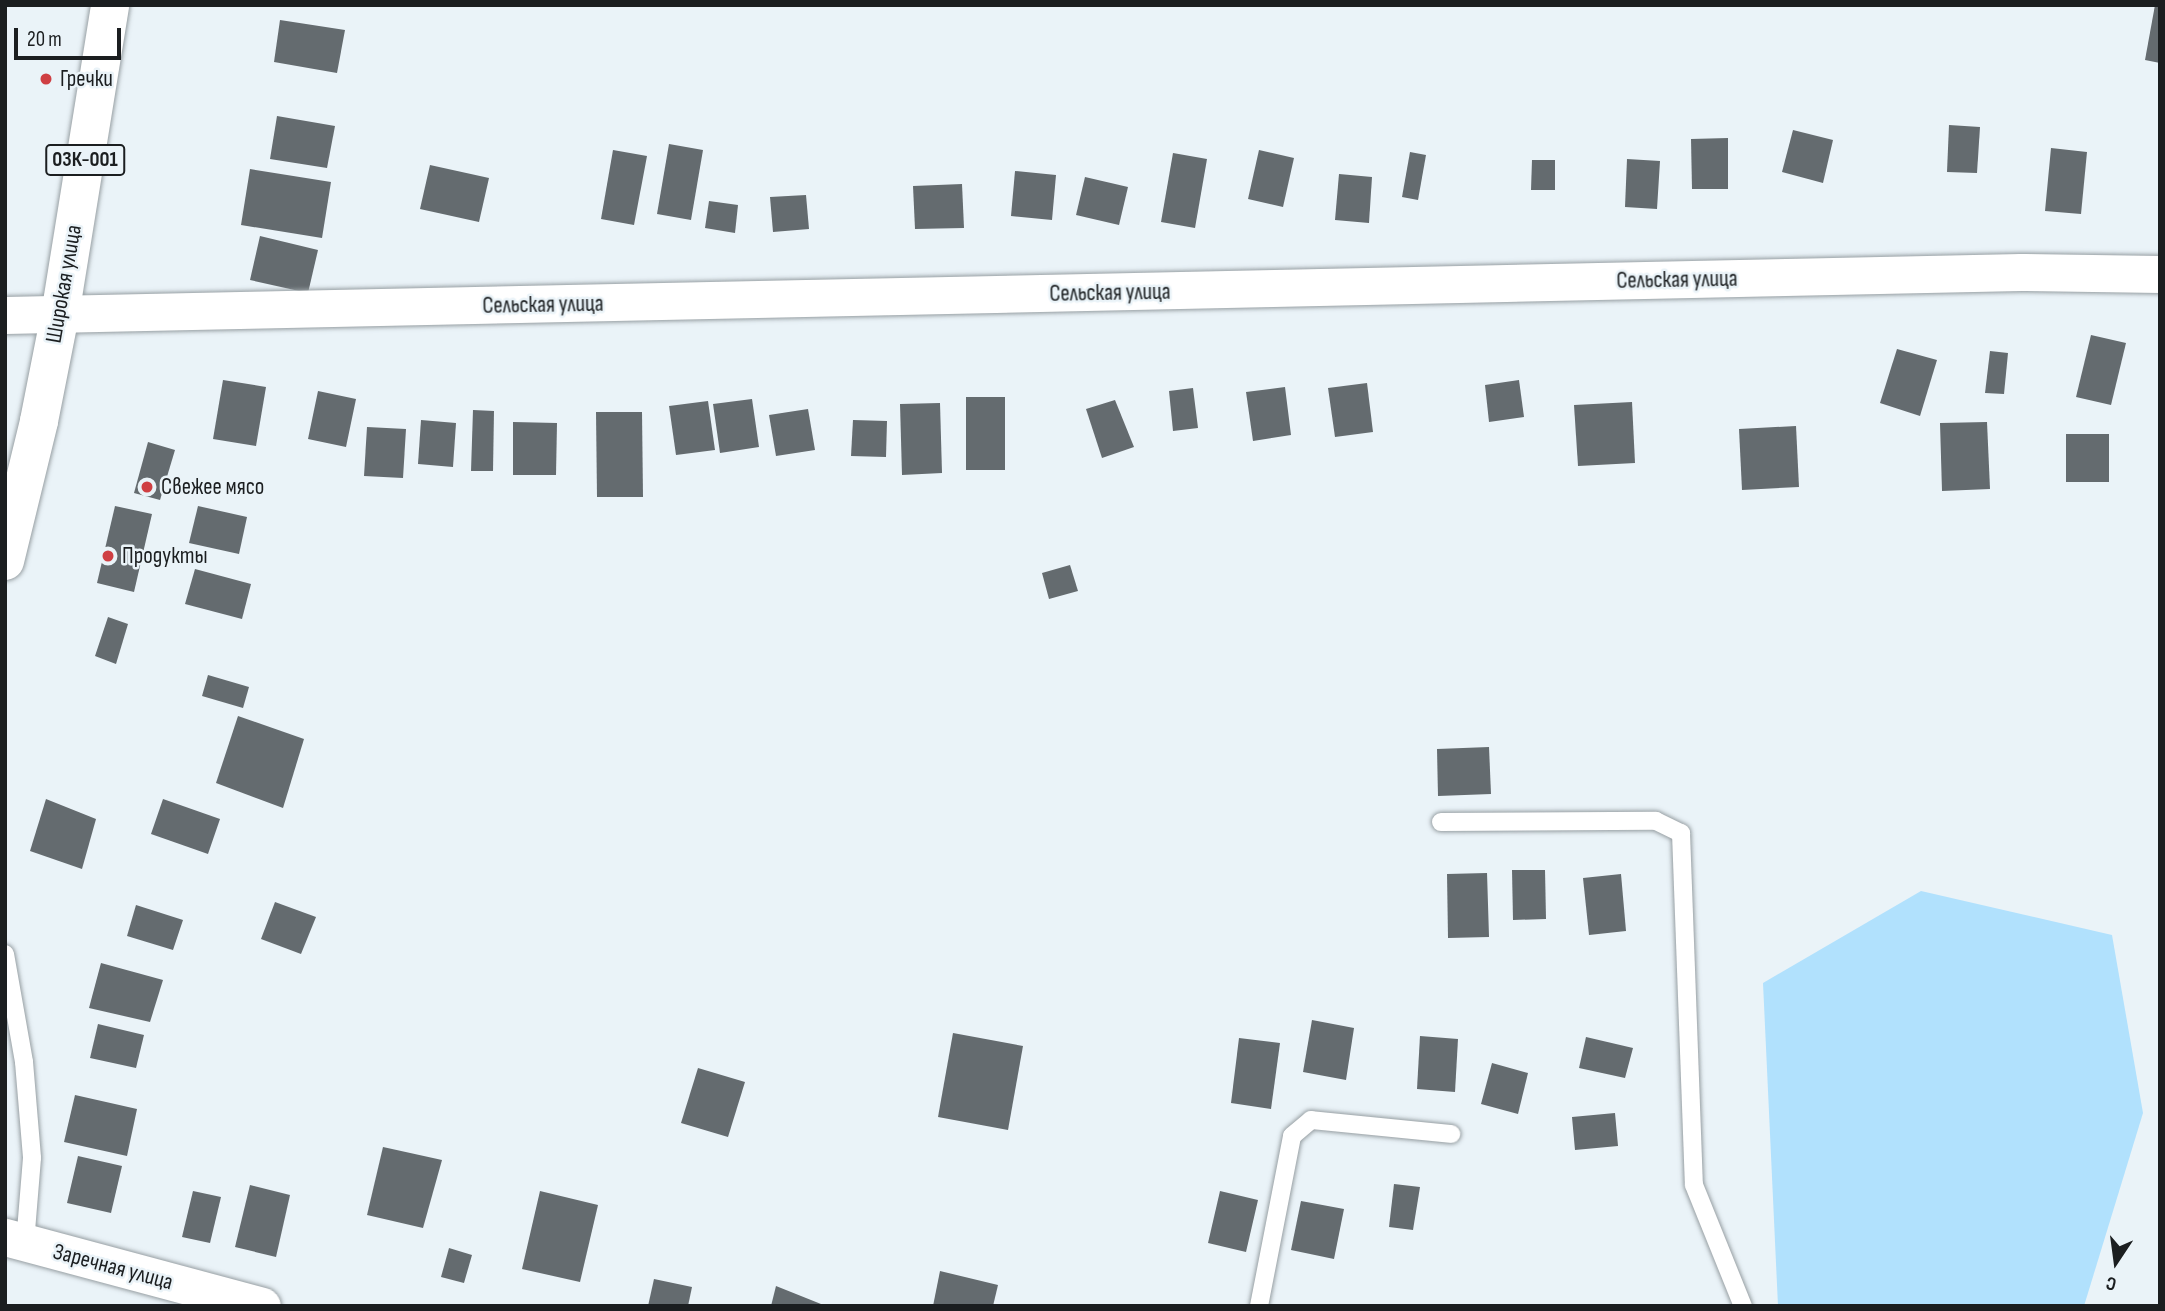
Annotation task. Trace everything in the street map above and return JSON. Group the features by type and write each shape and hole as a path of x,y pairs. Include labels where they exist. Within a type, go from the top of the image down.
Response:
{"main road":[{"name":"Широкая улица","path":"5,561 39,421 60,315 110,5"}],"street":[{"name":"Сельская улица","path":"60,315 2007,272 2160,274"},
{"path":"5,315 60,315"},
{"name":"Заречная улица","path":"15,1240 262,1306"}],"lane":[{"path":"1441,822 1656,821 1681,833 1694,1185 1743,1306"},
{"path":"5,954 24,1062 32,1158 15,1240"},
{"path":"1259,1306 1292,1136 1311,1120 1451,1134"}],"shaded area":[{"path":"1921,891 2112,935 2143,1113 2084,1306 1778,1306 1763,983"}],"building":[{"path":"2155,5 2160,5 2160,63 2145,60"},
{"path":"280,20 345,30 337,73 274,62"},
{"path":"277,116 335,126 327,168 270,159"},
{"path":"1949,125 1980,127 1977,173 1947,172"},
{"path":"1793,130 1833,140 1823,183 1782,172"},
{"path":"1728,138 1728,189 1692,189 1691,139"},
{"path":"669,144 703,150 691,220 657,214"},
{"path":"2051,148 2087,152 2081,214 2045,211"},
{"path":"613,150 647,156 634,225 601,219"},
{"path":"1259,150 1294,158 1283,207 1248,199"},
{"path":"1410,152 1426,155 1418,200 1402,197"},
{"path":"1173,153 1207,159 1195,228 1161,222"},
{"path":"1627,159 1660,161 1657,209 1625,207"},
{"path":"1532,160 1555,160 1555,190 1531,190"},
{"path":"430,165 489,178 479,222 420,209"},
{"path":"250,169 331,182 322,238 241,225"},
{"path":"1015,171 1056,175 1052,220 1011,216"},
{"path":"1339,174 1372,177 1369,223 1335,220"},
{"path":"1085,177 1128,187 1119,225 1076,215"},
{"path":"962,184 964,228 915,229 913,186"},
{"path":"806,195 809,229 773,232 770,197"},
{"path":"709,201 738,205 735,233 705,228"},
{"path":"260,236 318,250 308,293 250,280"},
{"path":"2091,335 2126,343 2111,405 2076,397"},
{"path":"1897,349 1937,360 1920,416 1880,403"},
{"path":"1990,351 2008,353 2004,394 1985,393"},
{"path":"223,380 266,387 256,446 213,439"},
{"path":"1519,380 1524,417 1489,422 1485,385"},
{"path":"1367,383 1373,432 1335,437 1328,388"},
{"path":"1285,387 1291,435 1253,441 1246,392"},
{"path":"1193,388 1198,428 1173,431 1169,391"},
{"path":"318,391 356,399 346,447 308,439"},
{"path":"966,397 1005,397 1005,470 966,470"},
{"path":"752,399 759,447 720,453 713,404"},
{"path":"1115,400 1134,447 1102,458 1086,409"},
{"path":"708,401 715,450 676,455 669,406"},
{"path":"1632,402 1635,463 1578,466 1574,405"},
{"path":"940,403 942,473 902,475 900,404"},
{"path":"808,409 815,450 776,456 769,415"},
{"path":"473,410 494,411 493,471 471,471"},
{"path":"596,412 642,412 643,497 597,497"},
{"path":"421,420 456,423 453,467 418,464"},
{"path":"853,420 887,421 886,457 851,456"},
{"path":"513,422 557,423 556,475 513,475"},
{"path":"1987,422 1990,489 1942,491 1940,423"},
{"path":"1796,426 1799,487 1742,490 1739,429"},
{"path":"367,427 406,429 403,478 364,476"},
{"path":"2066,434 2109,434 2109,482 2066,482"},
{"path":"148,442 175,450 160,500 134,493"},
{"path":"115,506 152,514 134,592 97,583"},
{"path":"198,506 247,517 239,554 189,543"},
{"path":"1070,565 1078,591 1049,599 1042,573"},
{"path":"195,569 251,584 242,619 185,604"},
{"path":"108,617 128,624 116,664 95,656"},
{"path":"208,675 249,687 243,708 202,696"},
{"path":"238,716 304,739 283,808 216,783"},
{"path":"1489,747 1491,794 1438,796 1437,749"},
{"path":"46,799 96,819 82,869 30,851"},
{"path":"163,799 220,819 208,854 151,834"},
{"path":"1512,870 1545,870 1546,919 1513,920"},
{"path":"1487,873 1489,937 1448,938 1447,874"},
{"path":"1621,874 1626,931 1589,935 1583,878"},
{"path":"275,902 316,917 301,954 261,939"},
{"path":"136,905 183,920 173,950 127,936"},
{"path":"101,963 163,980 150,1022 89,1008"},
{"path":"1312,1020 1354,1028 1346,1080 1303,1072"},
{"path":"98,1024 144,1035 136,1068 90,1058"},
{"path":"953,1033 1023,1046 1008,1130 938,1117"},
{"path":"1420,1036 1458,1039 1455,1092 1417,1089"},
{"path":"1586,1037 1633,1048 1625,1078 1579,1068"},
{"path":"1239,1038 1280,1043 1271,1109 1231,1103"},
{"path":"1492,1063 1528,1073 1518,1114 1481,1104"},
{"path":"698,1068 745,1082 728,1137 681,1123"},
{"path":"75,1095 137,1109 127,1156 64,1142"},
{"path":"1615,1113 1618,1146 1575,1150 1572,1117"},
{"path":"383,1147 442,1160 423,1228 367,1215"},
{"path":"78,1156 122,1166 111,1213 67,1203"},
{"path":"1394,1184 1420,1187 1413,1230 1389,1227"},
{"path":"250,1185 290,1195 276,1257 235,1247"},
{"path":"193,1191 221,1197 210,1243 182,1237"},
{"path":"540,1191 598,1205 580,1282 522,1269"},
{"path":"1220,1191 1258,1200 1246,1252 1208,1243"},
{"path":"1301,1201 1344,1209 1334,1259 1291,1250"},
{"path":"449,1248 472,1255 464,1283 441,1277"},
{"path":"940,1271 998,1285 993,1306 933,1306"},
{"path":"654,1279 692,1287 688,1306 648,1306"},
{"path":"776,1286 826,1306 771,1306"}],"place":[{"name":"Гречки","path":"46,79"},
{"name":"Свежее мясо","path":"147,487"},
{"name":"Продукты","path":"108,556"}]}
